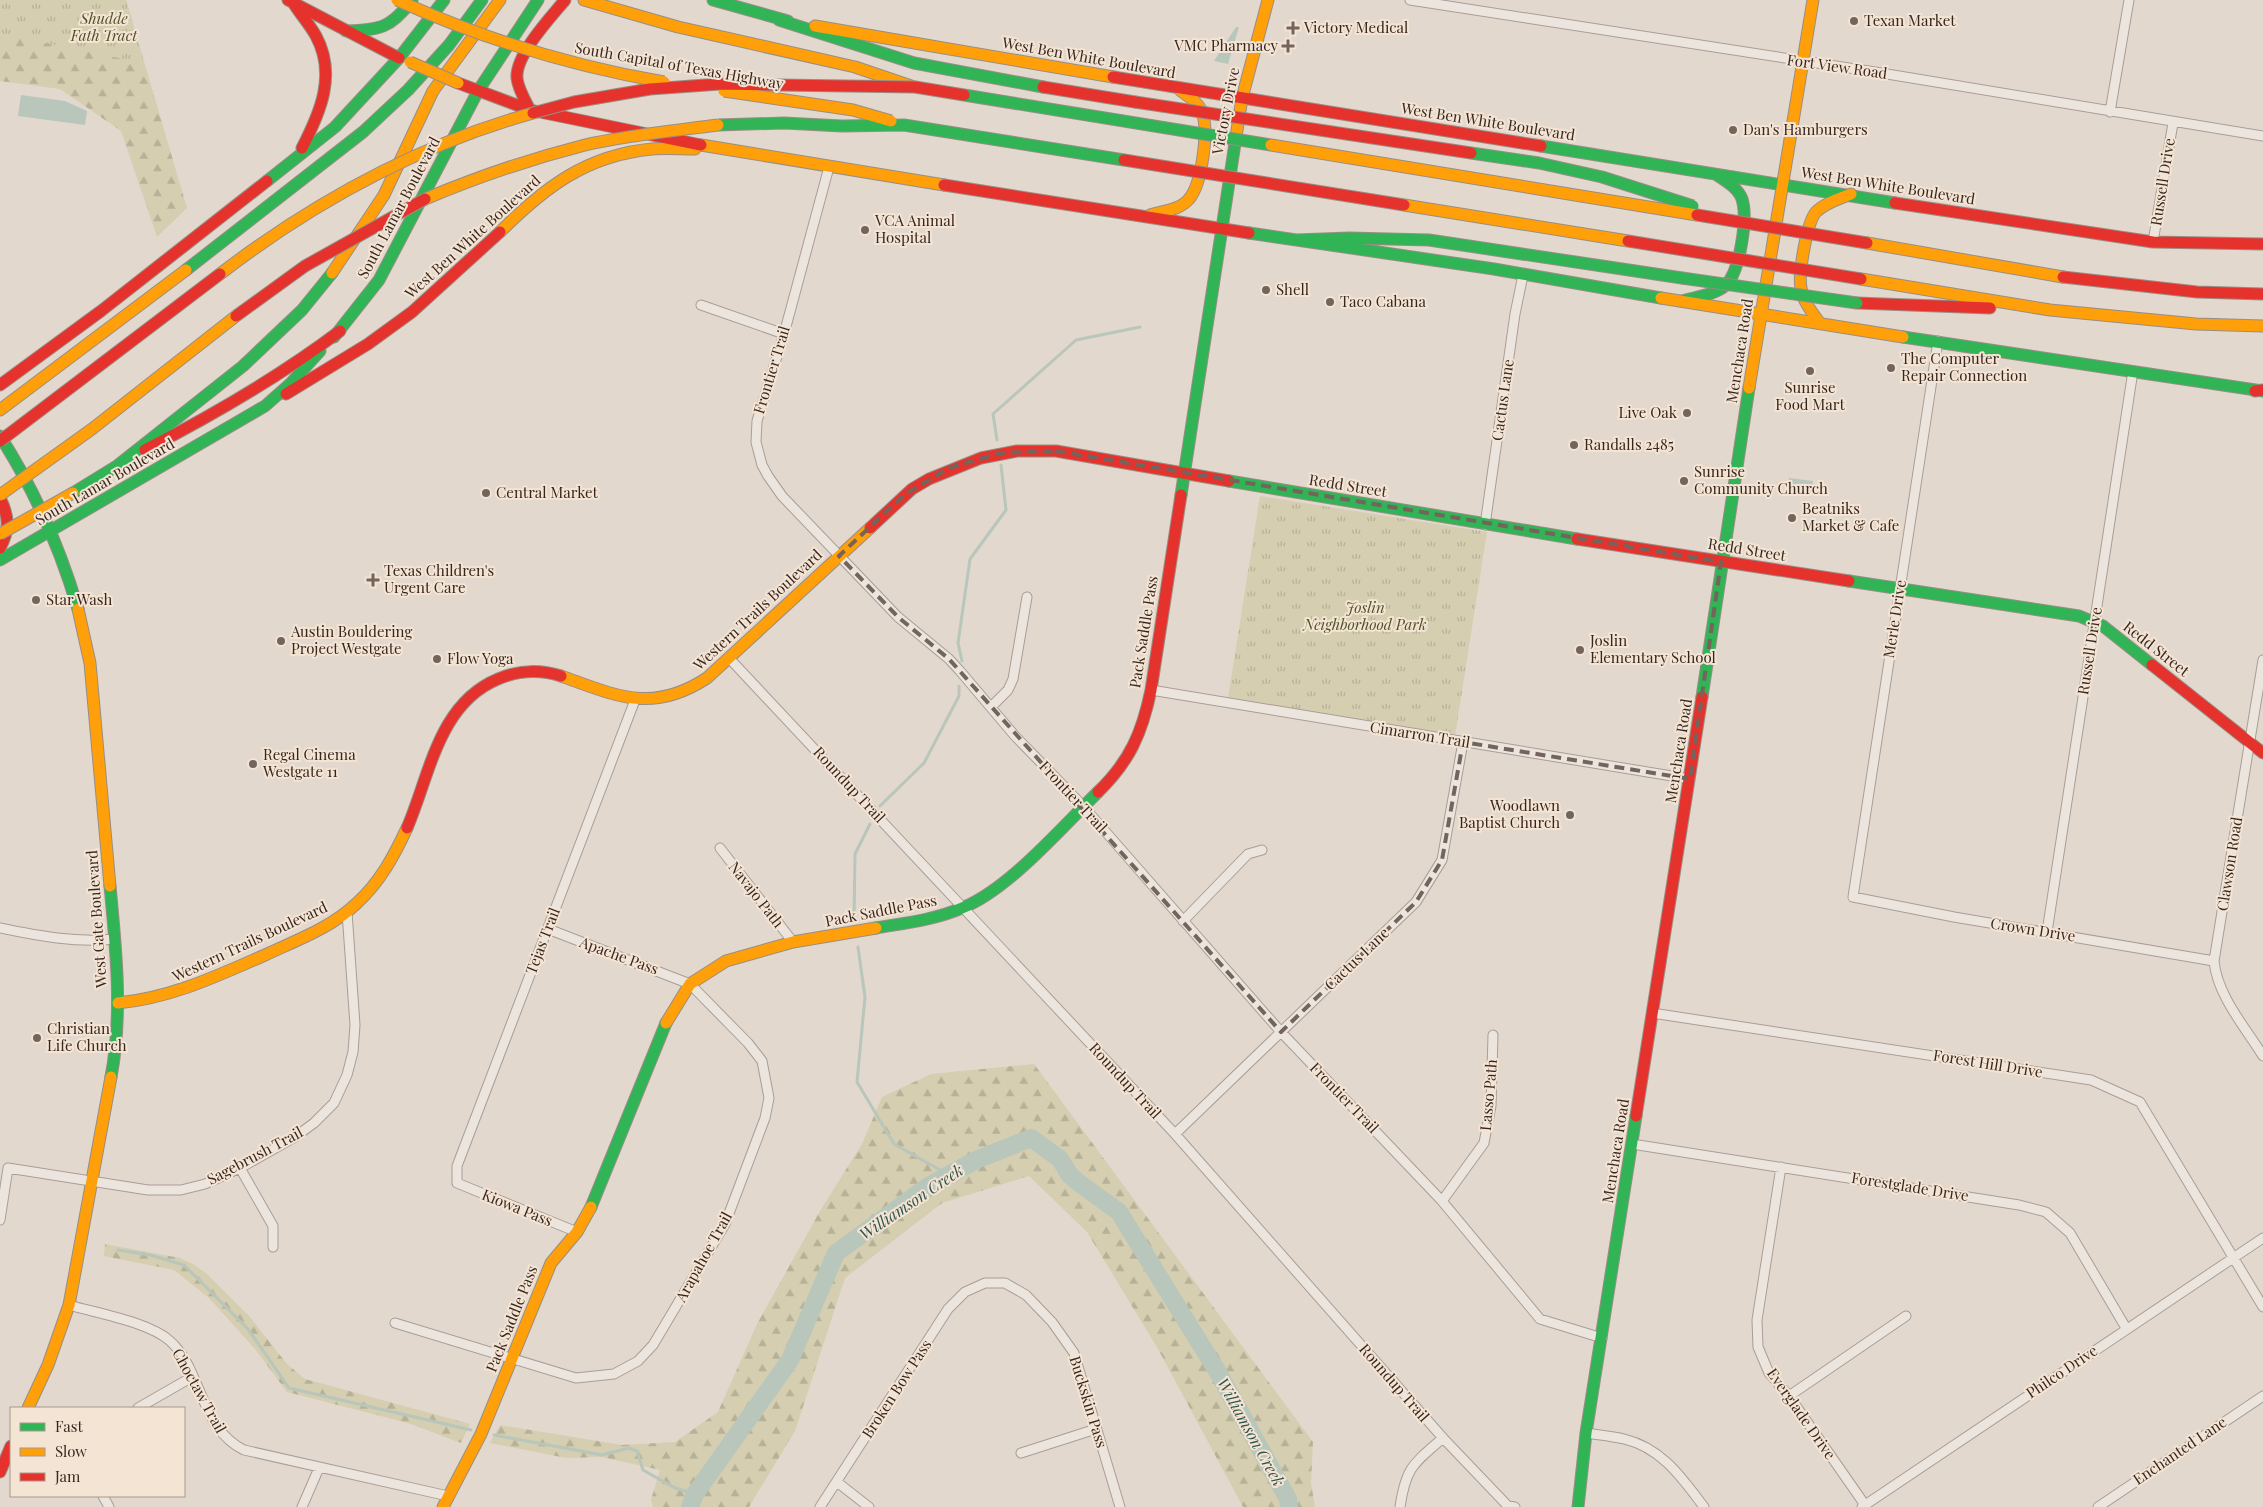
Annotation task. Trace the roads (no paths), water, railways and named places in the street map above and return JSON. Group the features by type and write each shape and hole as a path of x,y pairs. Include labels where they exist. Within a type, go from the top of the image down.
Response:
{"main road":[{"name":"South Capital of Texas Highway","path":"397,0 490,40 564,62 645,79 853,110 904,125"},
{"path":"345,30 376,30 391,25 399,18 412,0"},
{"path":"0,386 101,311 334,127 405,60 444,0"},
{"path":"0,410 207,254 363,132 414,84 449,45 482,0"},
{"path":"118,464 243,366 302,310 339,264 384,195 434,91 500,0"},
{"name":"South Lamar Boulevard","path":"0,560 265,406 340,331 379,280 478,91 538,0"},
{"path":"530,110 521,92 517,75 519,62 565,0"},
{"path":"584,0 678,27 855,67 915,87 2088,281 2197,292 2263,294"},
{"name":"West Ben White Boulevard","path":"713,0 779,20 1176,88 1851,194 2084,233 2153,242 2263,244"},
{"name":"Victory Drive","path":"1221,229 1242,98 1268,0"},
{"name":"Menchaca Road","path":"1578,1507 1586,1433 1690,779 1721,562 1812,0"},
{"path":"291,2 317,37 322,50 326,81 322,108 300,152"},
{"name":"West Ben White Boulevard","path":"291,2 405,60 458,83 530,110 722,149 1523,275 1761,315 1819,322 2260,390"},
{"path":"779,20 914,63 988,78 1539,163 1602,176 1739,222"},
{"path":"0,441 279,231 341,192 395,164 454,140 509,120 574,102 650,89 720,84 772,83 841,87 915,87"},
{"path":"1145,216 1179,207 1188,202 1195,192 1205,132 1203,114 1195,101 1176,88"},
{"path":"0,548 6,535 9,521 0,497 255,301 304,266 416,204 470,180 524,162 586,145 685,129 721,125 784,123 842,126 904,125 2050,310"},
{"name":"West Ben White Boulevard","path":"265,406 338,363 412,312 496,236 531,201 550,186 576,171 613,157 652,149 722,149"},
{"path":"1679,301 1725,286 1734,274 1744,217 1742,200 1734,187 1716,174"},
{"path":"1819,322 1806,304 1800,284 1809,223 1814,213 1851,194"},
{"name":"Pack Saddle Pass","path":"443,1507 481,1434 551,1263 577,1232 596,1198 667,1020 690,984 726,960 792,942 932,919 963,908 982,898 1009,879 1122,767 1133,751 1142,732 1151,690 1221,229"},
{"path":"1296,240 1348,238 1429,240 1857,302 2050,310 2196,324 2263,326"},
{"path":"0,534 73,493 118,464 271,381 340,331"},
{"name":"West Gate Boulevard","path":"0,436 20,467 51,532 73,589 88,651 118,1003 115,1055 69,1305 48,1365 28,1407"},
{"name":"Western Trails Boulevard","path":"118,1003 146,1001 182,991 324,927 347,912 368,892 393,858 444,732 459,707 472,694 488,683 506,676 528,671 568,677 615,696 635,700 657,700 683,693 707,678 912,489 949,468 986,456 1017,451 1056,452 1184,474"},
{"name":"Redd Street","path":"1184,474 1485,525 2079,616 2095,621 2263,753"},
{"path":"0,1472 10,1448"}],"street":[{"name":"Fort View Road","path":"1410,0 2263,136"},
{"path":"2110,112 2129,0"},
{"name":"Russell Drive","path":"2153,242 2173,123"},
{"name":"Frontier Trail","path":"829,167 784,334 759,410 756,431 758,453 765,471 774,486 898,617 949,659 1015,736 1083,806 1281,1032 1442,1201 1540,1319 1602,1338"},
{"name":"Cactus Lane","path":"1485,525 1515,314 1523,275"},
{"path":"701,305 784,334"},
{"name":"Merle Drive","path":"1853,897 1938,341"},
{"name":"Russell Drive","path":"2047,932 2133,371"},
{"path":"991,707 1008,690 1013,680 1027,597"},
{"name":"Roundup Trail","path":"729,658 1175,1134 1442,1438 1507,1505 1515,1507"},
{"name":"Clawson Road","path":"2263,660 2214,961 2220,987 2263,1056"},
{"name":"Cimarron Trail","path":"1151,690 1690,779"},
{"name":"Tejas Trail","path":"457,1183 457,1166 635,700"},
{"name":"Cactus Lane","path":"1175,1134 1416,902 1442,860 1463,742"},
{"name":"Navajo Path","path":"720,848 792,942"},
{"path":"1183,921 1248,854 1262,850"},
{"name":"Crown Drive","path":"1853,897 1954,917 2214,961"},
{"name":"Sagebrush Trail","path":"0,1220 8,1168 148,1190 181,1190 205,1184 240,1168 295,1137 314,1123 334,1103 347,1075 353,1052 355,1024 347,912"},
{"path":"0,928 68,940 93,941 114,939"},
{"name":"Apache Pass","path":"548,929 690,984"},
{"name":"Arapahoe Trail","path":"395,1323 576,1378 614,1374 638,1361 653,1345 725,1224 765,1118 768,1098 762,1061 748,1043 690,984"},
{"name":"Forest Hill Drive","path":"1652,1013 2090,1080 2140,1102 2263,1307"},
{"name":"Lasso Path","path":"1442,1201 1484,1143 1491,1106 1493,1034"},
{"name":"Forestglade Drive","path":"1632,1144 2019,1205 2046,1212 2070,1233 2126,1328"},
{"name":"Everglade Drive","path":"1781,1167 1757,1320 1758,1347 1769,1373 1789,1396 1863,1506"},
{"path":"240,1168 273,1226 273,1247"},
{"name":"Kiowa Pass","path":"457,1183 577,1232"},
{"name":"Philco Drive","path":"1863,1506 2263,1238"},
{"name":"Buckskin Pass","path":"984,1283 1005,1283 1026,1295 1052,1322 1074,1353 1120,1507"},
{"name":"Broken Bow Pass","path":"820,1507 948,1309 965,1292 984,1283"},
{"name":"Choctaw Trail","path":"69,1305 151,1328 163,1335 179,1350 218,1428 234,1445 244,1450 319,1468 448,1496"},
{"path":"1789,1396 1906,1316"},
{"path":"140,1407 192,1377"},
{"name":"Enchanted Lane","path":"2098,1507 2263,1396"},
{"path":"1022,1453 1096,1429"},
{"path":"1586,1433 1625,1439 1659,1455 1676,1468 1704,1507"},
{"path":"1400,1507 1403,1485 1413,1464 1442,1438"},
{"path":"302,1507 319,1468"},
{"path":"837,1482 869,1507"}],"waterway":[{"path":"997,440 993,414 1076,340 1140,327"},
{"path":"962,661 958,643 970,559 1006,510 1001,465"},
{"path":"880,806 924,763 959,696 959,686"},
{"path":"854,920 855,854 870,824"},
{"path":"858,947 865,997 857,1082 894,1144 949,1175"},
{"name":"Williamson Creek","path":"690,1507 695,1494 790,1360 836,1253 927,1187 976,1160 1031,1138 1060,1159 1069,1174 1079,1183 1119,1212 1219,1374 1288,1499 1289,1507"},
{"path":"118,1250 150,1255 184,1265 248,1329 289,1388 471,1430"},
{"path":"494,1435 602,1455 629,1448 637,1451 643,1470 675,1488 695,1494"}],"place":[{"name":"Texan Market","path":"1854,21"},
{"name":"Victory Medical","path":"1293,28"},
{"name":"VMC Pharmacy","path":"1288,46"},
{"name":"Dan's Hamburgers","path":"1733,130"},
{"name":"VCA Animal Hospital","path":"865,230"},
{"name":"Shell","path":"1266,290"},
{"name":"Taco Cabana","path":"1330,302"},
{"name":"The Computer Repair Connection","path":"1891,368"},
{"name":"Sunrise Food Mart","path":"1810,371"},
{"name":"Live Oak","path":"1687,413"},
{"name":"Randalls 2485","path":"1574,445"},
{"name":"Sunrise Community Church","path":"1684,481"},
{"name":"Central Market","path":"486,493"},
{"name":"Beatniks Market & Cafe","path":"1792,518"},
{"name":"Texas Children's Urgent Care","path":"373,580"},
{"name":"Star Wash","path":"36,600"},
{"name":"Austin Bouldering Project Westgate","path":"281,641"},
{"name":"Joslin Elementary School","path":"1580,650"},
{"name":"Flow Yoga","path":"437,659"},
{"name":"Regal Cinema Westgate 11","path":"253,764"},
{"name":"Woodlawn Baptist Church","path":"1570,815"},
{"name":"Christian Life Church","path":"37,1038"}],"park label":[{"name":"Shudde Fath Tract","path":"104,28"},
{"name":"Joslin Neighborhood Park","path":"1365,616"}]}
